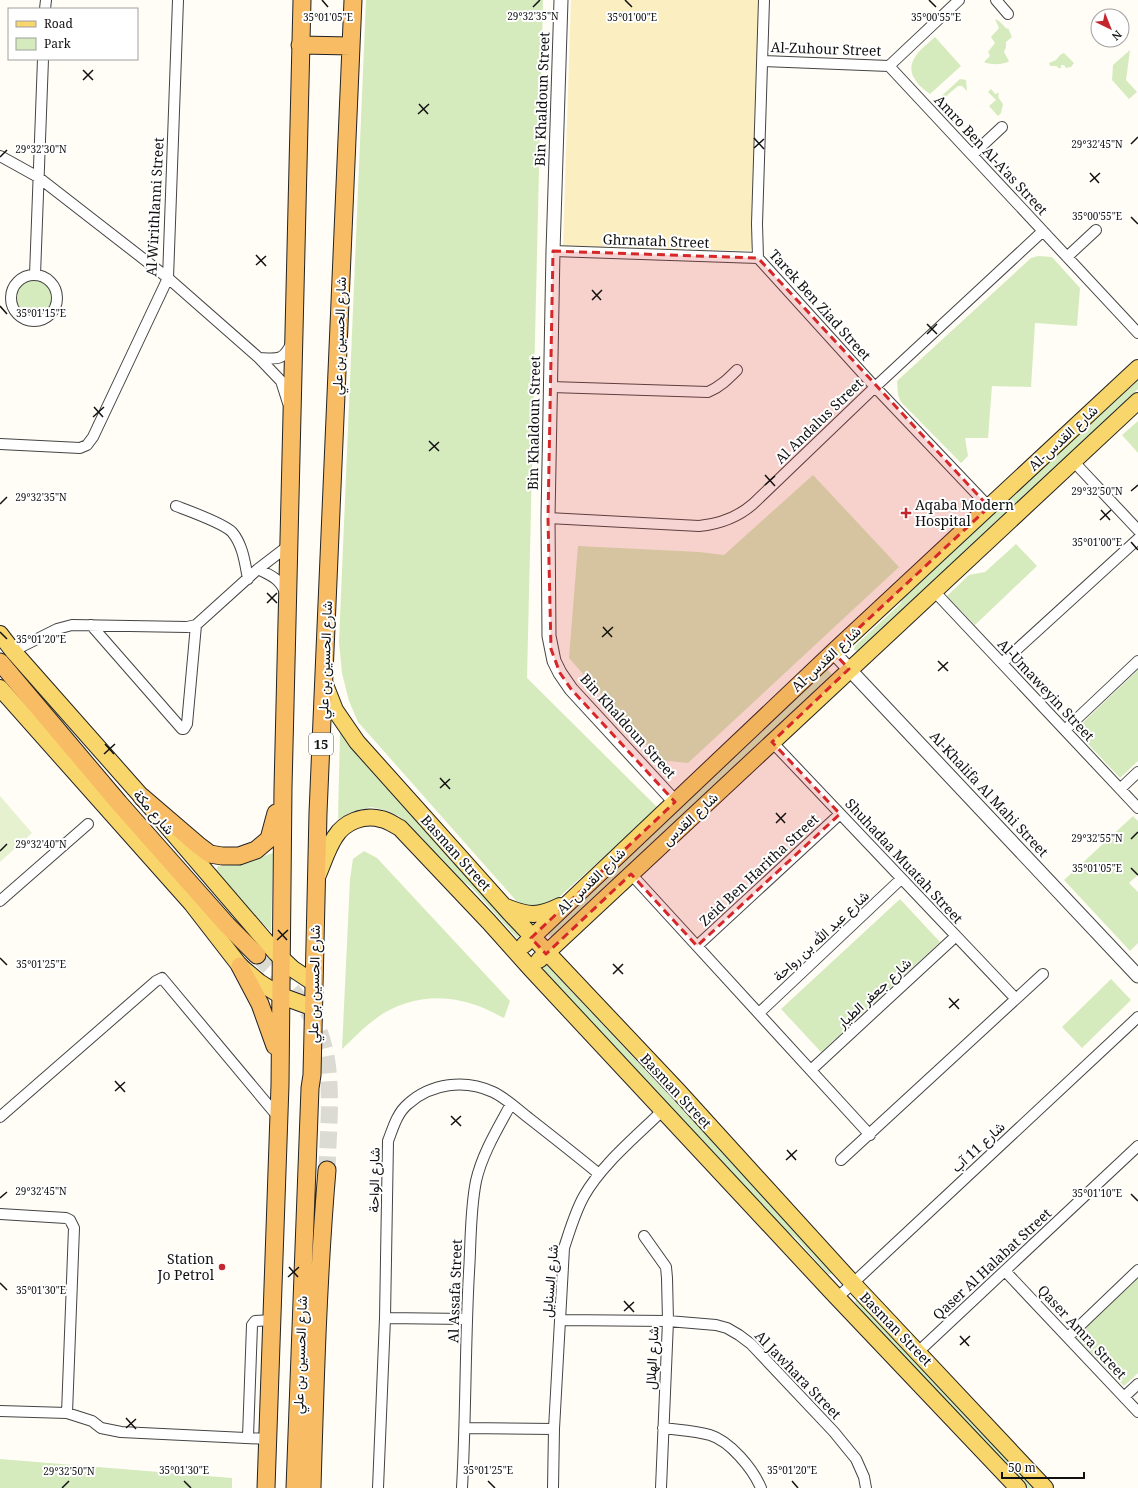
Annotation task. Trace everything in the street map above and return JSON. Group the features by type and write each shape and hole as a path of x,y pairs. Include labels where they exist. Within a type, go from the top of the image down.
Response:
{"highway":[{"name":"شارع الحسين بن علي","path":"266,1488 279,1118 283,788 302,0"},
{"name":"شارع الحسين بن علي","path":"295,1488 301,1306 310,1088 312,1075 324,682 353,0"},
{"path":"300,45 351,46"},
{"path":"6,657 119,803 228,925 257,955"},
{"path":"142,797 210,854 233,857 256,850 269,839 283,788"},
{"path":"240,966 266,1017 280,1065"},
{"path":"312,1488 323,1216 327,1170"}],"main road":[{"name":"Al-شارع القدس","path":"517,952 833,652 1138,368"},
{"name":"Al-شارع القدس","path":"849,669 1074,462 1138,401"},
{"name":"شارع مكة","path":"0,634 6,657 142,797 281,958 293,969 314,983"},
{"name":"شارع القدس","path":"531,969 568,932 849,669"},
{"name":"Basman Street","path":"324,682 335,710 356,742 546,954 678,1091 853,1283 1045,1488"},
{"path":"0,688 192,904 240,966 259,982 281,996 314,1008"},
{"name":"Basman Street","path":"317,878 335,836 353,821 361,818 374,817 383,819 400,828 838,1298 1018,1488"},
{"path":"503,906 523,914 538,914 548,912 568,902"},
{"path":"564,973 562,953 568,932"}],"street":[{"name":"Al Wirithlanni Street","path":"1,441 80,448 87,445 93,437 168,278 178,0"},
{"name":"Bin Khaldoun Street","path":"561,0 553,251 548,518 549,636 554,661 571,689 675,802"},
{"name":"Tarek Ben Ziad Street","path":"764,0 757,224 758,258 874,387 989,507"},
{"path":"889,66 959,0"},
{"path":"996,0 1008,14"},
{"path":"35,275 43,60"},
{"name":"Al-Zuhour Street","path":"763,60 889,66"},
{"name":"Amro Ben Al-A'as Street","path":"889,66 1138,333"},
{"path":"972,155 1002,127"},
{"path":"0,156 38,177 168,278 259,358 281,381 292,418"},
{"path":"1067,257 1096,230"},
{"name":"Al Andalus Street","path":"548,518 699,526 714,525 728,520 744,511 874,387 1043,231"},
{"name":"Ghrnatah Street","path":"553,251 758,258"},
{"path":"35,275 43,276 54,286 57,294 57,301 55,309 50,315 37,322 29,322 16,314 10,299 11,291 20,279 35,275"},
{"path":"259,358 278,358 286,354 294,338"},
{"path":"551,387 708,392 724,384 737,370"},
{"path":"1074,462 1138,530"},
{"path":"176,506 215,522 232,532 243,552 248,579"},
{"path":"1002,663 1138,539"},
{"path":"6,657 58,629 72,625 196,626 258,569 288,546"},
{"path":"258,569 275,578 283,586 287,603"},
{"name":"Al-Umaweyin Street","path":"934,591 1138,808"},
{"path":"91,625 182,729 184,729 187,724 196,626"},
{"name":"Al-Khalifa Al Mahi Street","path":"833,652 1138,976"},
{"path":"1065,730 1138,662"},
{"name":"Shuhadaa Muatah Street","path":"772,742 1016,999"},
{"path":"1120,789 1138,772"},
{"name":"Zeid Ben Haritha Street","path":"696,946 840,814"},
{"path":"0,901 88,824"},
{"path":"631,874 870,1135"},
{"name":"شارع عبد الله بن رواحة","path":"759,1013 902,879"},
{"name":"شارع جعفر الطيار","path":"811,1070 956,936"},
{"path":"841,1160 870,1135 1043,974"},
{"path":"0,1117 156,981 162,978 279,1118"},
{"name":"شارع 11 آب","path":"838,1298 1138,1017"},
{"name":"شارع الواحة","path":"378,1488 385,1318 388,1141 396,1121 407,1104 423,1092 440,1085 480,1086 494,1092 511,1104 599,1174"},
{"name":"Al Assafa Street","path":"462,1488 472,1207 476,1181 485,1154 511,1104"},
{"name":"شارع السنايل","path":"553,1488 554,1429 564,1248 572,1221 584,1196 599,1174 663,1110"},
{"name":"Qaser Al Halabat Street","path":"918,1352 1138,1146"},
{"path":"0,1214 66,1218 70,1220 74,1228 67,1413"},
{"name":"شارع الهلال","path":"644,1236 666,1267 668,1321 661,1488"},
{"path":"1068,1337 1138,1270"},
{"name":"Qaser Amra Street","path":"1005,1271 1138,1412"},
{"path":"385,1318 467,1319"},
{"path":"248,1437 253,1323 255,1321 272,1320"},
{"name":"Al Jawhara Street","path":"560,1320 668,1321 722,1326 739,1335 751,1344 834,1432 856,1459 864,1477 866,1488"},
{"path":"251,1365 270,1365"},
{"path":"1124,1397 1138,1384"},
{"path":"0,1411 67,1413 92,1421 102,1428 121,1432 248,1437 268,1440"},
{"path":"465,1428 554,1429"},
{"path":"663,1428 710,1435 721,1440 733,1450 753,1472 761,1488"}],"highlighted area":[{"path":"553,251 758,258 989,507 833,652 849,669 772,742 840,814 697,946 631,874 546,954 531,938 675,802 571,689 560,673 551,649 548,518"}],"green space":[{"path":"366,0 543,0 527,678 658,808 557,899 542,905 520,905 358,722 349,701 342,673 339,642"},
{"path":"995,19 1007,29 1008,28 1012,37 1006,42 1004,52 1009,61 1000,64 990,64 984,62 990,56 988,52 995,43 991,37 999,28"},
{"path":"935,37 961,66 930,94 920,86 911,70 917,54"},
{"path":"1130,50 1126,80 1137,92 1129,99 1112,80 1113,65"},
{"path":"1064,53 1074,63 1071,67 1066,68 1064,65 1061,65 1061,68 1058,68 1057,66 1050,66 1049,63 1056,60"},
{"path":"960,79 966,80 967,91 962,86 958,86 945,97 942,102 950,108 950,115 948,115 935,102"},
{"path":"991,89 995,94 999,93 998,97 1003,104 1001,113 998,116 989,106 996,100 988,92"},
{"path":"1038,256 1052,257 1080,288 1077,326 1035,323 1031,387 992,386 988,438 965,438 968,456 961,463 901,402 898,395 897,381 1031,258"},
{"path":"38,278 45,281 51,287 54,298 53,306 45,315 38,318 30,318 23,315 15,306 14,294 17,287 26,279"},
{"path":"1138,377 1138,389 859,651 854,650 855,646 900,604 903,599"},
{"path":"1138,421 1138,453 1122,435"},
{"path":"813,475 899,567 688,763 660,760 569,658 578,546 699,552 724,555"},
{"path":"1016,544 1037,566 975,625 947,596 969,575 985,572"},
{"path":"825,667 832,674 553,939 546,932"},
{"path":"1138,670 1138,761 1120,778 1075,730"},
{"path":"340,733 520,935 517,938 471,887 452,874 400,817 388,811 371,807 354,811 338,819"},
{"path":"0,796 32,833 0,862"},
{"path":"1133,816 1138,821 1138,875 1129,883 1138,892 1138,943 1130,951 1064,880"},
{"path":"364,851 377,858 510,1001 504,1018 467,1002 439,998 416,1001 404,1004 383,1013 366,1026 342,1049 350,879 353,859"},
{"path":"273,853 271,932 215,873 218,866 239,864"},
{"path":"900,899 940,942 821,1052 781,1009"},
{"path":"542,960 830,1267 833,1271 831,1274 828,1274 796,1238 786,1231 547,976 542,965"},
{"path":"1111,979 1131,1000 1082,1048 1062,1027"},
{"path":"1138,1274 1138,1373 1124,1386 1074,1336"},
{"path":"857,1299 1038,1488 1026,1488 861,1311 855,1302"},
{"path":"0,1459 232,1478 232,1488 0,1488"}],"sand":[{"path":"571,0 767,0 760,233 750,251 563,246"}],"tunnel":[{"path":"257,955 282,979 304,1006 316,1025 322,1041 329,1077 327,1170"}],"place":[{"name":"Aqaba Modern Hospital","path":"906,513"},
{"name":"Station Jo Petrol","path":"222,1267"}]}
